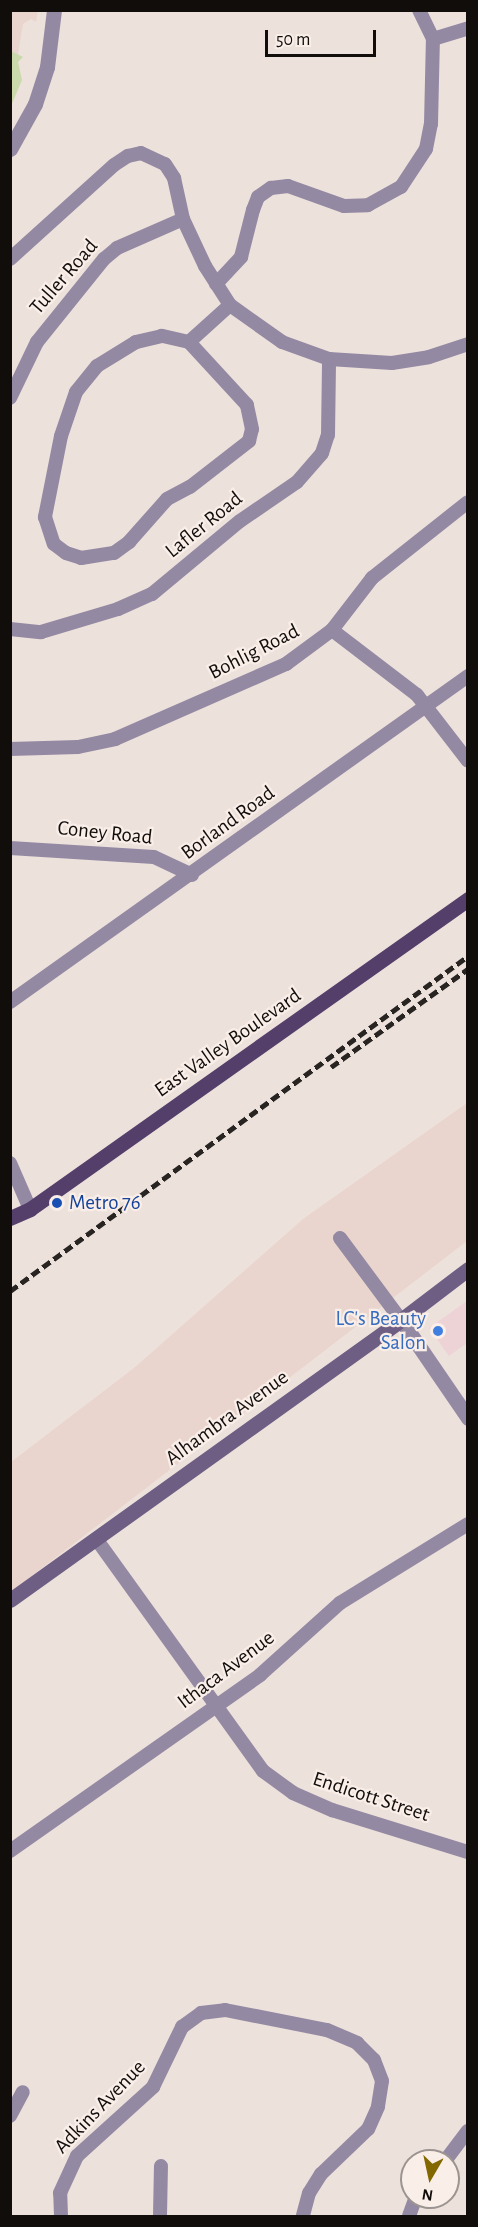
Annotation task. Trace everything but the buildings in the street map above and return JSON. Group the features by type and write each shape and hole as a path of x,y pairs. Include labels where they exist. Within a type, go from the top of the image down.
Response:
{"main road":[{"name":"East Valley Boulevard","path":"10,1218 30,1209 468,899"},
{"name":"Alhambra Avenue","path":"10,1600 97,1540 328,1369 401,1320 468,1269"}],"street":[{"path":"10,149 36,104 47,67 54,10"},
{"path":"216,284 241,257 258,197 271,188 288,186 344,206 368,205 401,187 422,156 430,132 433,39 419,10"},
{"path":"433,39 468,28"},
{"path":"10,260 128,156 141,153 165,164 174,178 183,219 216,284 230,305 282,342 329,359 392,363 429,357 468,344"},
{"name":"Tuller Road","path":"10,398 37,342 104,259 117,248 183,219"},
{"path":"189,342 230,305"},
{"path":"162,336 189,342 247,405 251,418 249,441 190,487 167,499 129,542 114,553 81,558 66,553 54,544 45,517 61,436 76,392 98,366 136,342 162,336"},
{"name":"Lafler Road","path":"10,629 41,632 144,598 240,521 297,482 322,453 328,435 329,359"},
{"name":"Bohlig Road","path":"10,749 78,747 115,739 286,664 332,630 372,578 468,502"},
{"path":"332,630 427,706 468,761"},
{"name":"Borland Road","path":"10,1002 192,875 468,676"},
{"name":"Coney Road","path":"10,848 154,857 192,875"},
{"path":"10,1163 30,1209"},
{"path":"340,1238 401,1320 468,1418"},
{"name":"Ithaca Avenue","path":"10,1851 260,1675 340,1603 468,1524"},
{"name":"Endicott Street","path":"97,1540 218,1705 262,1771 293,1793 332,1810 468,1852"},
{"name":"Adkins Avenue","path":"61,2217 60,2193 76,2156 153,2087 182,2027 201,2013 225,2010 267,2016 337,2034 357,2043 374,2060 382,2081 378,2107 368,2129 354,2146 321,2174 309,2193 303,2217"},
{"path":"10,2116 23,2092"},
{"path":"455,2149 468,2132"},
{"path":"160,2217 161,2166"}],"shaded area":[{"path":"11,11 38,11 36,22 31,19 23,24 11,96"},
{"path":"467,1103 467,1241 11,1592 11,1462 134,1368 303,1219"},
{"path":"467,1301 467,1343 449,1356 429,1328"}],"green space":[{"path":"11,51 23,57 18,62 22,80 11,106"}],"railway":[{"path":"10,1291 468,956"},
{"path":"331,1067 468,969"}],"place":[{"name":"Metro 76","path":"57,1203"},
{"name":"LC's Beauty Salon","path":"438,1331"}]}
